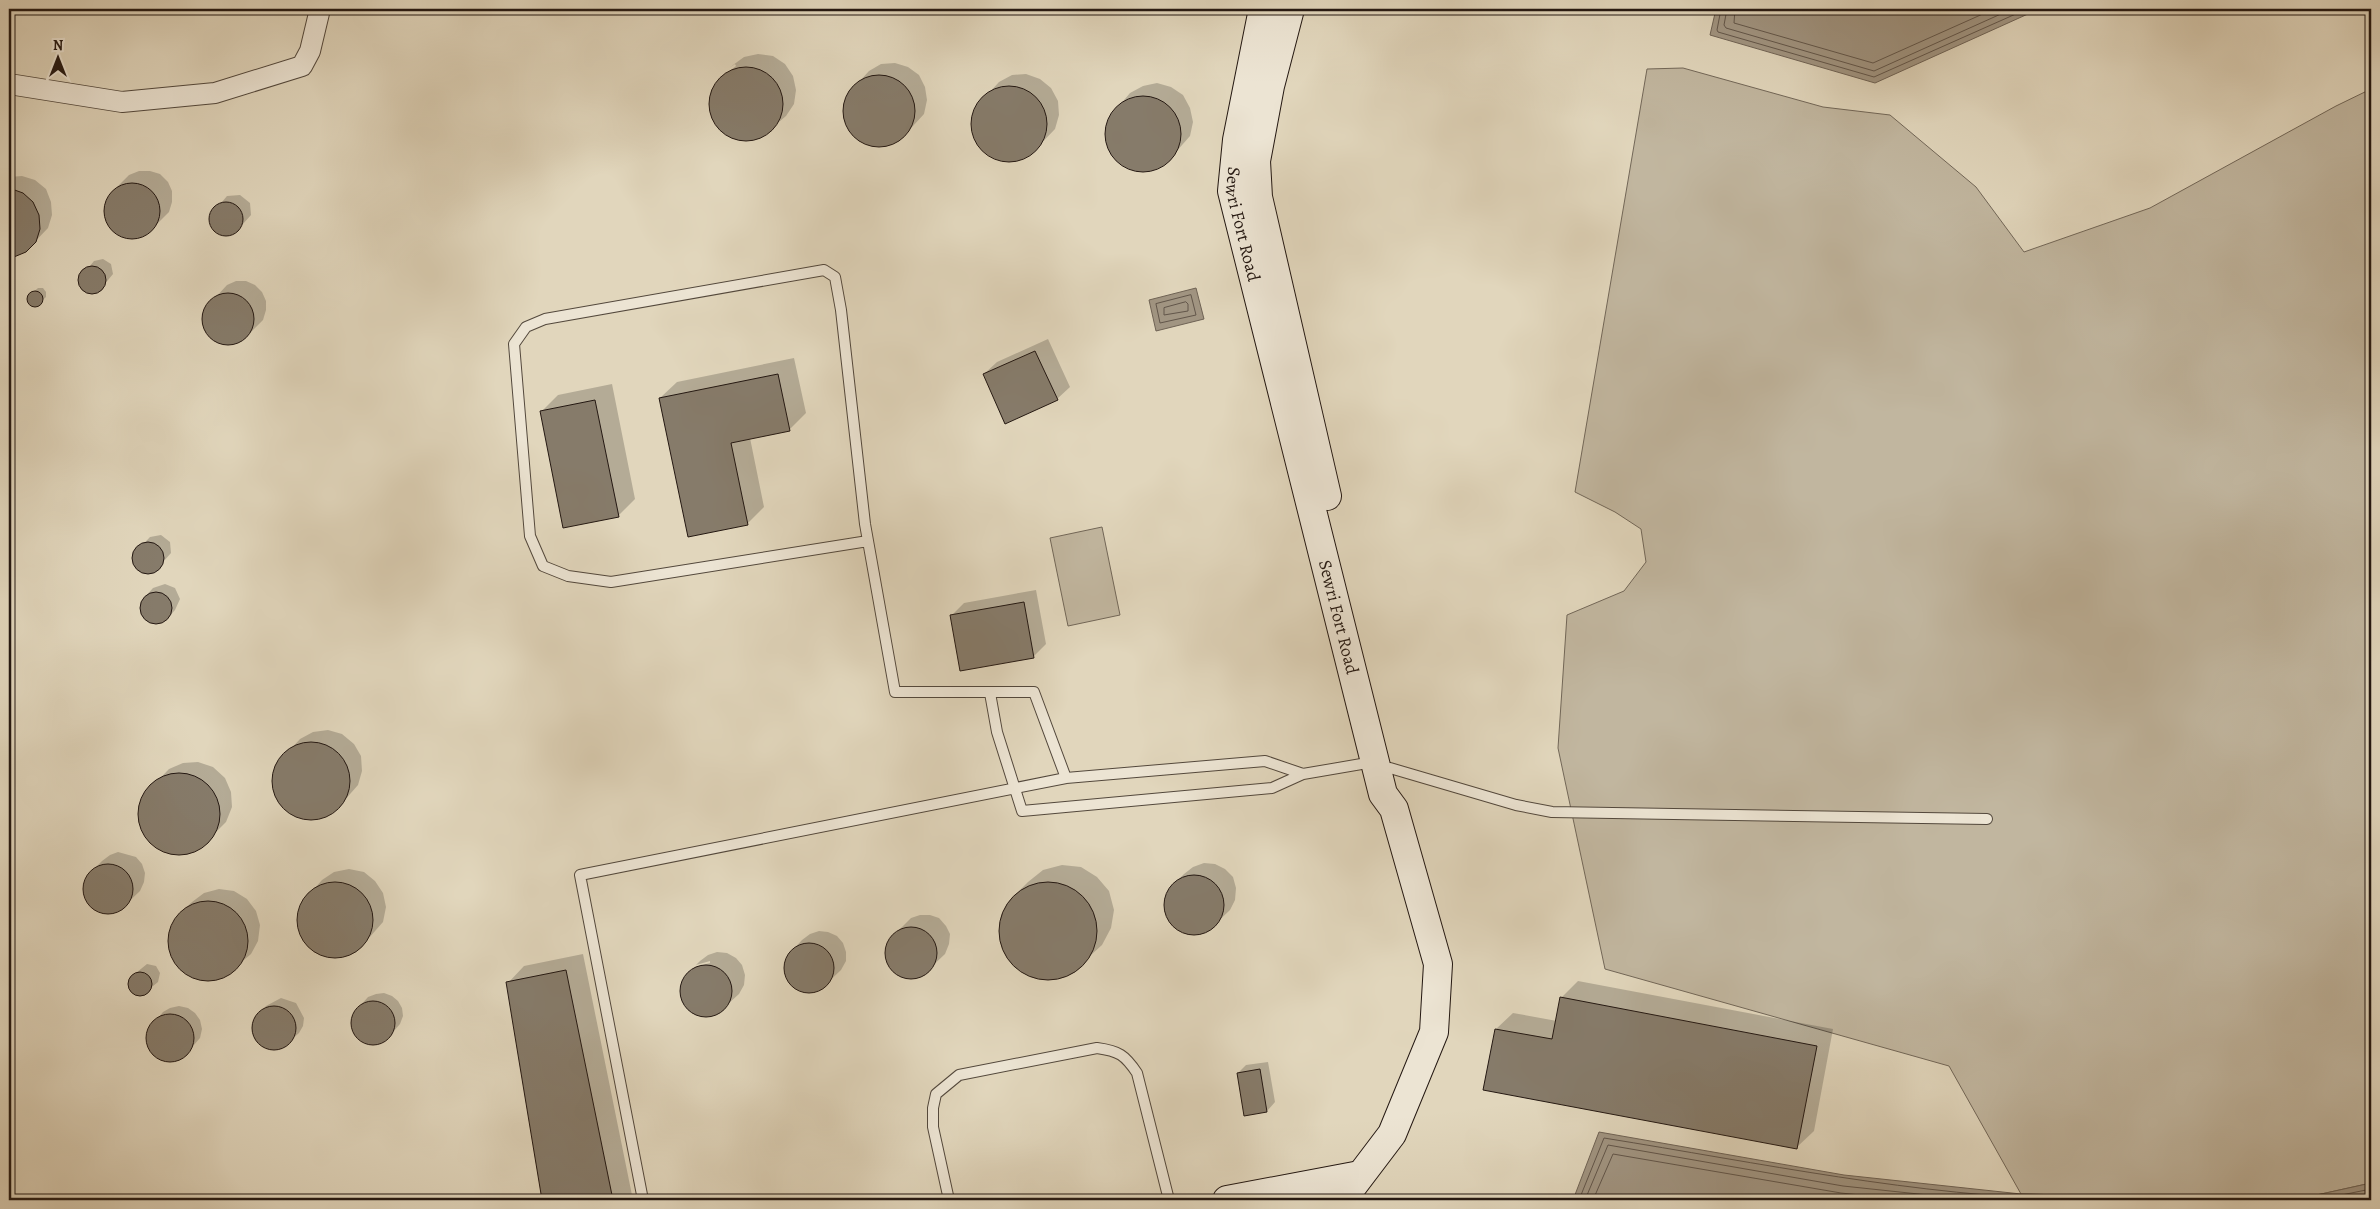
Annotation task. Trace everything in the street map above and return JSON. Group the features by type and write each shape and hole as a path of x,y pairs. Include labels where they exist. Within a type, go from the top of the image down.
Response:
{"street":[{"path":"9,84 122,102 215,92 302,66 310,51 320,9"},
{"name":"Sewri Fort Road","path":"1264,9 1237,140 1232,191 1273,312 1382,765 1383,796 1394,809 1438,964 1434,1032 1392,1134 1342,1200"},
{"path":"1273,312 1258,197 1256,161 1270,86 1290,9"},
{"path":"1227,1200 1360,1175"}],"lane":[{"path":"868,541 611,582 568,576 543,566 530,536 514,344 526,327 545,319 824,270 835,277 841,310 868,541 895,692 1034,692 1066,778"},
{"path":"990,693 997,732 1022,811 1272,788 1303,774 1382,765 1516,805 1552,812 1986,819"},
{"path":"643,1200 580,876 1066,778 1265,761 1303,774"},
{"path":"949,1200 933,1128 933,1108 936,1094 959,1075 1097,1048 1113,1050 1127,1058 1136,1073 1169,1200"}],"shaded area":[{"path":"1683,68 1823,107 1890,115 1976,187 2024,252 2150,208 2336,106 2371,89 2371,1183 2294,1200 2021,1194 1949,1066 1605,969 1558,748 1567,615 1624,591 1646,562 1641,529 1615,512 1575,492 1647,69"},
{"path":"1102,527 1120,615 1068,626 1050,538"}],"water":[{"path":"1716,9 2039,9 1875,83 1710,35"},
{"path":"1196,288 1204,319 1156,331 1149,300"},
{"path":"1599,1132 1844,1175 2021,1194 2278,1200 1573,1200"},
{"path":"2371,1183 2371,1200 2294,1200"}],"building":[{"path":"753,67 773,77 781,90 783,104 781,118 773,131 760,139 739,141 719,131 711,118 709,97 719,77 732,69"},
{"path":"879,75 899,81 909,91 915,111 909,131 899,141 879,147 859,141 849,131 843,111 849,91 859,81"},
{"path":"1009,86 1023,89 1036,97 1044,110 1047,124 1044,138 1036,151 1023,159 1009,162 995,159 982,151 974,138 971,124 974,110 982,97 995,89"},
{"path":"1143,96 1157,99 1170,107 1178,120 1181,134 1178,148 1170,161 1157,169 1143,172 1129,169 1116,161 1108,148 1105,134 1108,120 1116,107 1129,99"},
{"path":"126,183 138,183 148,187 156,195 160,211 156,227 148,235 138,239 126,239 116,235 108,227 104,217 104,205 108,195 116,187"},
{"path":"9,188 23,193 33,202 39,215 40,229 36,242 26,252 9,259"},
{"path":"226,202 233,203 238,207 242,212 242,226 238,231 233,235 226,236 219,235 214,231 210,226 209,219 210,212 214,207 219,203"},
{"path":"92,266 102,270 106,280 102,290 92,294 82,290 78,280 82,270"},
{"path":"35,291 43,299 35,307 27,299"},
{"path":"228,293 242,297 250,305 254,319 250,333 242,341 228,345 214,341 206,333 202,319 206,305 214,297"},
{"path":"1035,351 1058,400 1005,424 983,374"},
{"path":"778,374 790,431 731,443 748,525 688,537 659,398"},
{"path":"595,400 619,517 563,528 540,411"},
{"path":"148,542 159,547 164,558 159,569 148,574 137,569 132,558 137,547"},
{"path":"156,592 168,596 172,608 168,620 156,624 144,620 140,608 144,596"},
{"path":"1024,602 1034,658 960,671 950,615"},
{"path":"311,742 326,745 343,759 347,766 350,781 347,796 333,813 326,817 311,820 296,817 279,803 275,796 272,781 275,766 289,749 296,745"},
{"path":"179,773 195,777 208,785 216,798 220,814 216,830 208,843 195,851 179,855 163,851 150,843 142,830 138,814 142,798 150,785 163,777"},
{"path":"108,864 126,871 133,889 126,907 108,914 90,907 83,889 90,871"},
{"path":"1188,875 1200,875 1211,880 1219,888 1224,899 1222,917 1211,930 1200,935 1188,935 1177,930 1169,922 1164,911 1164,899 1169,888 1177,880"},
{"path":"328,882 342,882 356,888 367,899 371,905 373,920 371,935 362,947 350,956 328,958 314,952 303,941 297,927 297,913 303,899 314,888"},
{"path":"1048,882 1067,886 1083,896 1093,912 1097,931 1093,950 1083,966 1067,976 1048,980 1029,976 1013,966 1003,950 999,931 1003,912 1013,896 1029,886"},
{"path":"208,901 223,904 236,913 245,926 248,941 245,956 236,969 223,978 208,981 193,978 180,969 171,956 168,941 171,926 180,913 193,904"},
{"path":"906,927 916,927 926,931 933,938 937,953 933,968 926,975 916,979 906,979 896,975 889,968 885,958 885,948 889,938 896,931"},
{"path":"804,943 814,943 827,950 834,963 834,973 827,986 814,993 804,993 795,989 788,982 784,973 784,963 788,954 795,947"},
{"path":"701,965 711,965 725,972 732,986 732,996 725,1010 711,1017 701,1017 691,1013 684,1006 680,996 680,986 684,976 691,969"},
{"path":"566,970 613,1200 542,1200 506,982"},
{"path":"140,972 149,975 152,984 149,993 140,996 131,993 128,984 131,975"},
{"path":"1560,997 1817,1046 1797,1149 1483,1090 1495,1029 1552,1039"},
{"path":"377,1001 389,1007 394,1014 394,1032 389,1039 382,1044 369,1045 357,1039 352,1032 351,1019 357,1007 364,1002"},
{"path":"270,1006 278,1006 290,1012 296,1028 290,1044 278,1050 270,1050 258,1044 252,1032 252,1024 258,1012"},
{"path":"170,1014 179,1016 187,1021 192,1029 194,1038 192,1047 187,1055 179,1060 170,1062 161,1060 153,1055 148,1047 146,1038 148,1029 153,1021 161,1016"},
{"path":"1260,1069 1267,1112 1244,1116 1237,1073"}]}
